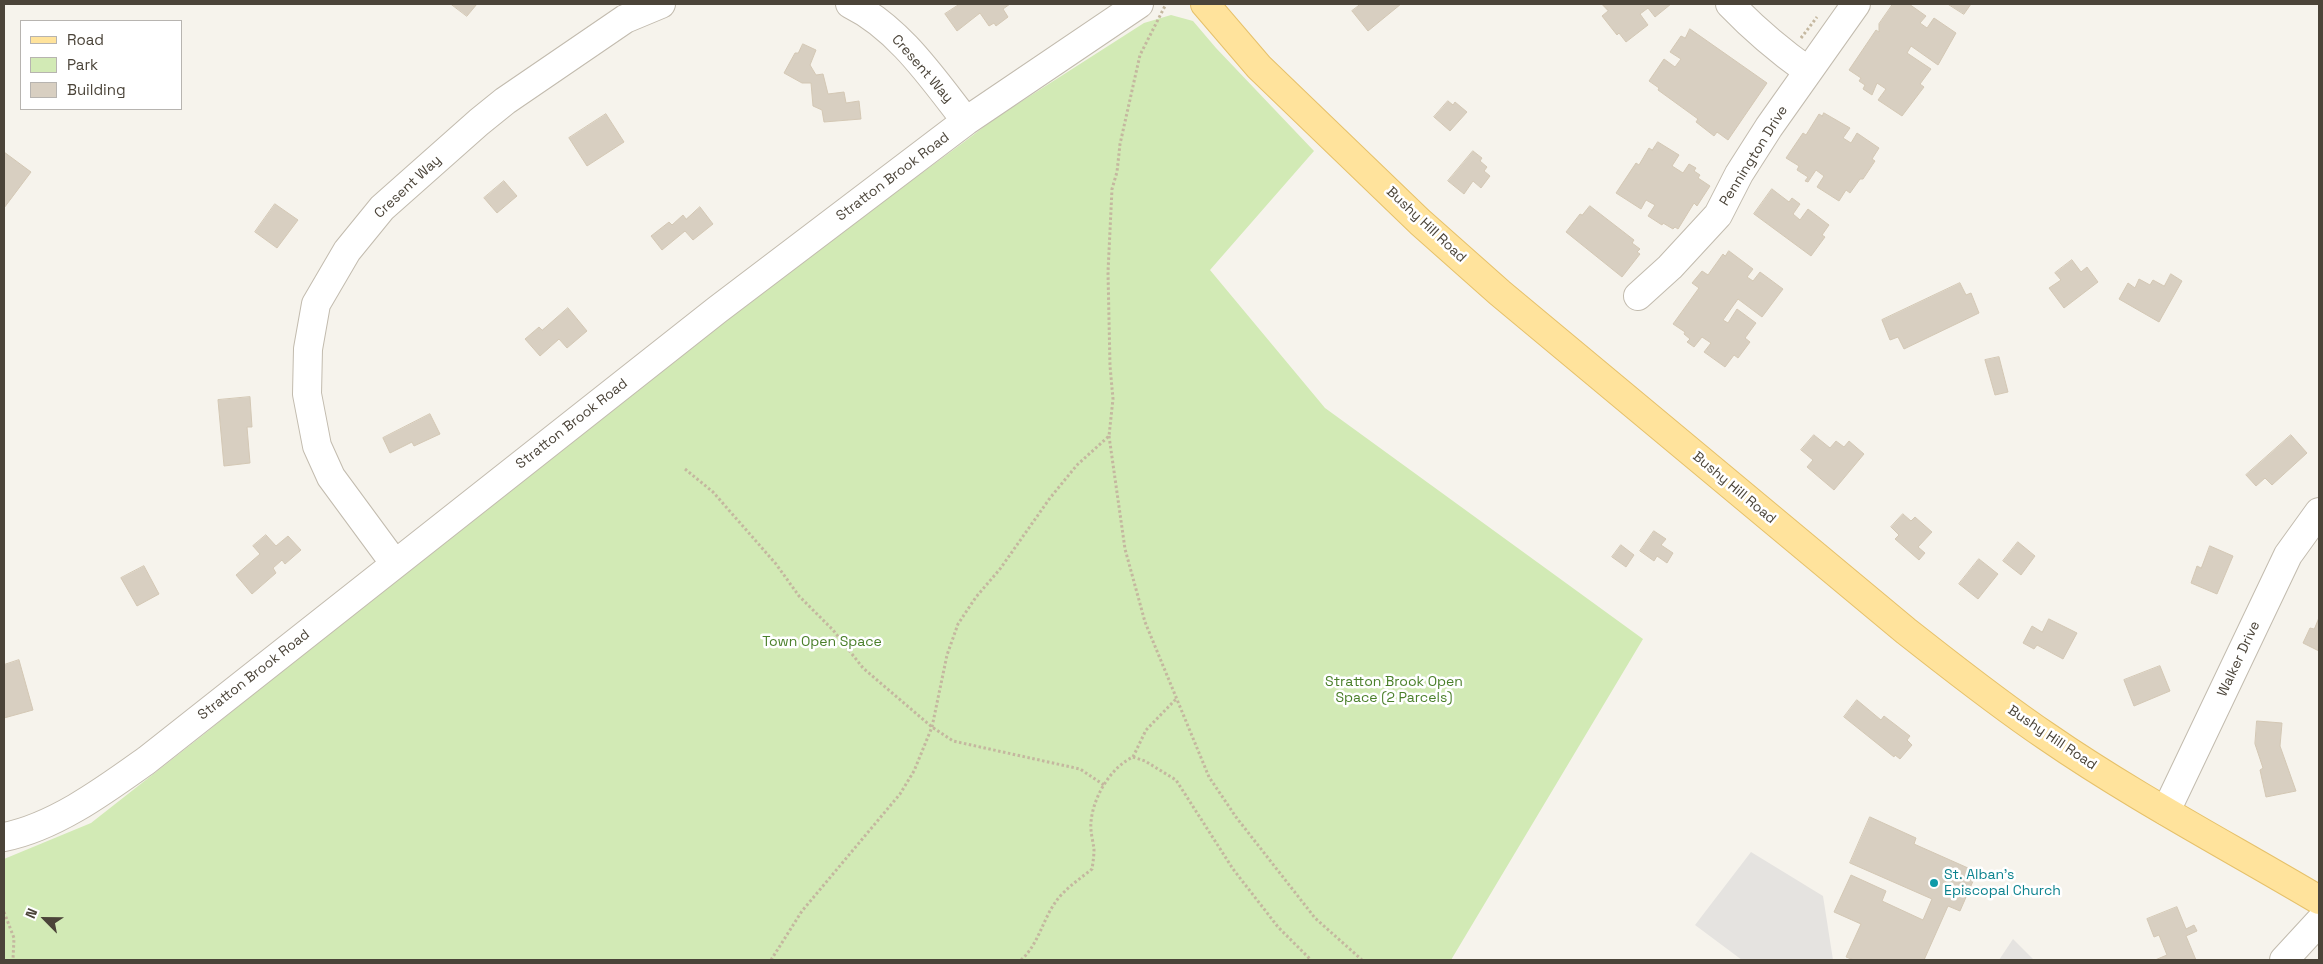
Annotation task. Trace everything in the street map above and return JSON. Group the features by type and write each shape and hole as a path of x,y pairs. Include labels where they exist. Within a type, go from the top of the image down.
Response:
{"main road":[{"name":"Bushy Hill Road","path":"1205,4 1259,67 1420,222 1500,293 1796,542 1969,681 2046,736 2166,811 2319,900"}],"street":[{"name":"Cresent Way","path":"395,564 331,477 317,446 307,394 308,349 316,304 347,251 382,208 479,122 505,100 626,19 661,4"},
{"name":"Cresent Way","path":"850,4 880,23 912,54 966,121"},
{"name":"Stratton Brook Road","path":"4,836 62,815 105,790 147,760 717,310 966,121 1139,4"},
{"path":"1730,4 1746,21 1786,56 1808,71"},
{"name":"Pennington Drive","path":"1638,296 1670,267 1718,215 1739,174 1808,71 1856,4"},
{"name":"Walker Drive","path":"2166,811 2288,555 2319,512"},
{"path":"2284,960 2319,922"}],"path":[{"path":"1166,4 1140,55 1112,189 1108,272 1113,399 1109,436 1125,549 1145,622 1209,777 1236,816 1315,918 1362,960"},
{"path":"1786,56 1821,11"},
{"path":"771,960 802,911 900,794 914,771 932,727 947,655 958,624 1050,498 1077,465 1109,436"},
{"path":"684,468 712,492 776,564 798,596 834,630 863,668 932,727 952,741 1080,769 1104,785"},
{"path":"1021,960 1032,951 1043,923 1057,899 1092,869 1094,851 1091,822 1098,797 1104,785 1122,762 1133,757 1146,730 1177,698"},
{"path":"1133,757 1145,761 1176,780 1233,869 1278,927 1311,960"},
{"path":"4,912 14,938 13,960"}],"green space":[{"name":"Town Open Space","path":"1171,15 1193,21 1216,48 1314,151 1210,270 1325,408 1643,639 1451,960 4,960 4,859 91,823 203,735 619,396 994,119 1144,23"}],"shaded area":[{"path":"1751,852 1823,896 1833,960 1742,960 1695,925"},
{"path":"2013,939 2034,960 1999,960"}],"building":[{"path":"451,4 477,4 467,16"},
{"path":"960,4 1010,4 1003,9 1008,17 996,26 994,23 989,26 980,13 957,31 945,14"},
{"path":"1361,4 1401,4 1368,31 1352,11"},
{"path":"1602,4 1671,4 1655,17 1648,8 1640,14 1648,25 1626,42 1619,33 1617,35 1602,16 1608,11"},
{"path":"1893,4 1909,4 1926,16 1920,23 1927,28 1934,18 1956,33 1938,65 1911,46 1907,53 1931,69 1920,84 1924,87 1902,116 1878,100 1886,89 1877,83 1872,95 1863,89 1865,85 1859,81 1861,78 1849,70 1876,30 1879,32 1879,24"},
{"path":"1948,4 1971,4 1964,14"},
{"path":"1690,29 1767,83 1728,140 1717,132 1714,136 1696,122 1698,119 1658,90 1659,88 1649,81 1664,59 1675,67 1681,59 1670,52 1681,36 1685,38"},
{"path":"803,44 816,50 810,65 816,75 823,74 828,94 844,92 846,103 859,101 861,119 824,122 822,110 813,106 811,83 802,83 784,73 795,53 798,53"},
{"path":"1448,101 1453,105 1455,102 1467,112 1450,131 1434,117"},
{"path":"1824,113 1850,128 1843,138 1851,143 1857,133 1879,148 1872,159 1875,161 1863,179 1860,179 1850,193 1846,190 1839,201 1817,187 1824,176 1816,170 1808,182 1805,181 1808,177 1797,170 1799,166 1786,158 1803,133 1806,135 1819,114 1822,116"},
{"path":"606,114 624,142 587,166 569,138"},
{"path":"1658,142 1679,155 1672,166 1683,173 1689,164 1696,168 1694,171 1700,175 1698,178 1710,186 1697,206 1694,203 1678,229 1675,227 1673,229 1663,223 1662,225 1648,216 1655,205 1646,200 1641,209 1616,193 1636,163 1639,165 1649,148 1652,150"},
{"path":"1473,151 1482,158 1480,161 1487,167 1484,171 1490,176 1481,188 1473,181 1464,194 1448,181"},
{"path":"4,152 31,172 4,208"},
{"path":"504,181 517,196 497,213 484,198"},
{"path":"1772,189 1789,202 1792,198 1800,204 1793,214 1800,220 1808,209 1829,225 1822,235 1825,237 1811,256 1754,214"},
{"path":"275,204 298,220 277,248 255,232"},
{"path":"1590,206 1634,240 1632,243 1640,249 1637,252 1640,254 1622,277 1566,232 1580,214 1582,215"},
{"path":"700,207 713,224 693,240 685,231 662,250 651,236 669,222 672,225 683,215 686,219"},
{"path":"1729,251 1753,269 1747,277 1753,281 1760,272 1783,289 1762,317 1738,299 1723,320 1728,323 1737,309 1756,323 1745,338 1750,342 1738,358 1734,355 1725,367 1704,352 1711,343 1702,337 1694,347 1687,342 1690,339 1684,334 1685,332 1673,324 1699,288 1692,283 1702,271 1708,275 1723,254 1725,256"},
{"path":"2072,260 2081,272 2087,267 2098,282 2064,308 2049,288 2061,280 2055,273"},
{"path":"2171,274 2182,281 2159,322 2119,299 2128,283 2135,288 2139,279 2150,285 2153,280 2164,286"},
{"path":"1960,283 1966,295 1971,293 1979,313 1904,349 1898,337 1890,340 1882,320"},
{"path":"568,308 587,331 567,348 559,339 540,356 525,339 539,327 542,330"},
{"path":"1999,357 2008,392 1995,395 1985,360"},
{"path":"250,397 252,427 247,427 250,463 224,466 218,400"},
{"path":"430,414 440,434 414,446 412,442 390,453 383,438"},
{"path":"1814,435 1830,448 1836,441 1844,447 1849,441 1864,454 1834,490 1807,467 1813,460 1801,450"},
{"path":"2291,435 2307,453 2272,485 2265,478 2256,486 2246,475"},
{"path":"1903,514 1911,521 1915,517 1932,532 1918,547 1925,553 1919,560 1895,539 1899,535 1891,527"},
{"path":"1654,531 1666,539 1661,545 1673,553 1667,563 1657,556 1654,561 1640,551"},
{"path":"266,535 276,546 288,536 301,550 285,564 282,560 273,568 276,573 252,594 236,575 260,554 253,546"},
{"path":"2018,542 2035,556 2021,575 2003,561"},
{"path":"1621,545 1634,555 1626,567 1612,557"},
{"path":"2210,546 2233,556 2217,594 2191,583 2197,566 2201,568"},
{"path":"1979,559 1998,574 1978,599 1959,584"},
{"path":"144,566 159,594 137,606 121,578"},
{"path":"2319,618 2319,651 2303,643 2310,628 2314,629"},
{"path":"2049,619 2077,633 2063,659 2037,645 2034,649 2023,643 2032,626 2042,632"},
{"path":"19,660 33,710 4,718 4,665"},
{"path":"2160,666 2170,691 2134,706 2124,680"},
{"path":"1857,700 1881,720 1884,716 1910,736 1907,740 1912,745 1900,759 1895,755 1894,757 1844,717"},
{"path":"2257,721 2282,723 2280,746 2296,791 2266,797 2260,770 2263,768 2255,744"},
{"name":"St. Alban's Episcopal Church","path":"1870,817 1916,838 1914,844 1977,872 1960,911 1948,906 1924,960 1854,960 1846,957 1861,924 1834,912 1851,875 1886,891 1882,901 1923,920 1932,899 1850,863"},
{"path":"2177,907 2186,929 2194,925 2197,931 2186,936 2196,960 2155,960 2167,955 2159,935 2154,937 2147,919"}],"place":[{"name":"St. Alban's Episcopal Church","path":"1934,883"}],"park label":[{"name":"Stratton Brook Open Space (2 Parcels)","path":"1394,690"}]}
